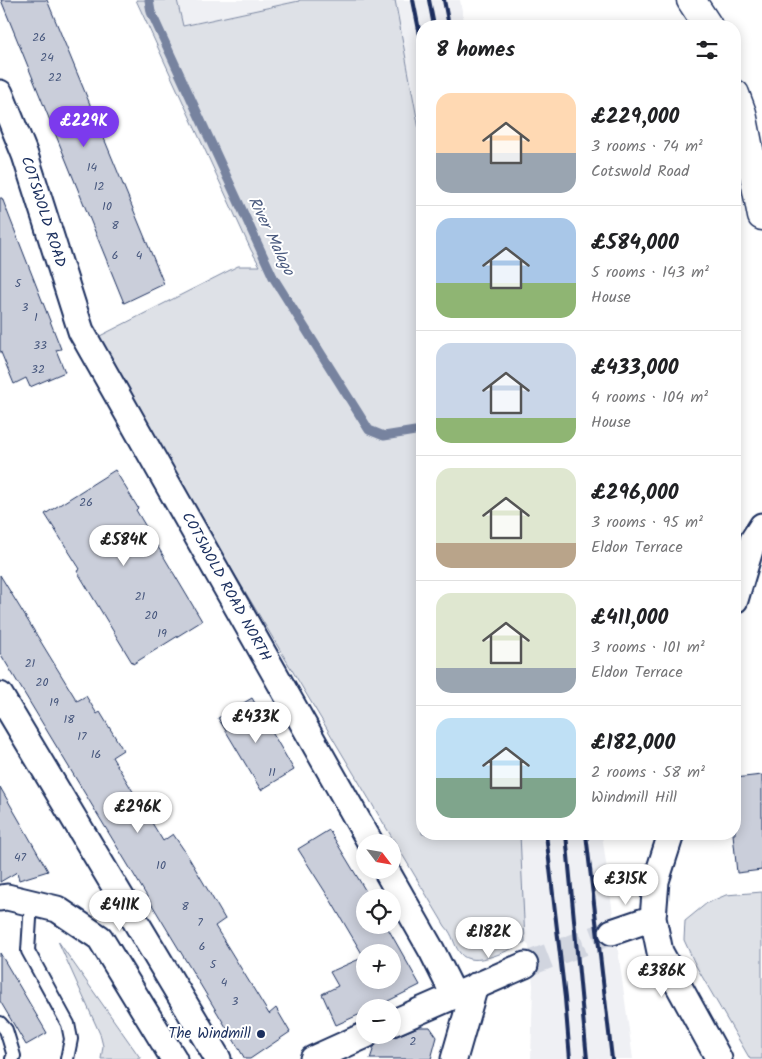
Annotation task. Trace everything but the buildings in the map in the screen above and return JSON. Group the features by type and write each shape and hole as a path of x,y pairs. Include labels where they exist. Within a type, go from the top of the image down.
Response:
{"highway":[{"path":"691,0 704,20"},
{"path":"741,110 762,216"}],"street":[{"name":"COTSWOLD ROAD","path":"0,93 25,156 81,331"},
{"name":"COTSWOLD ROAD NORTH","path":"81,331 365,834"},
{"path":"741,580 753,540 762,526"},
{"path":"0,695 218,1059"},
{"path":"669,840 656,881 652,918 660,952 719,1059"},
{"path":"391,879 432,951 465,991 454,1059"},
{"path":"0,898 7,897 57,909 100,938 174,1059"},
{"path":"612,932 652,918"},
{"path":"401,1019 525,965"},
{"path":"313,1059 356,1040"}],"lane":[{"path":"31,903 28,951 68,1024 71,1039 67,1059"},
{"path":"0,1023 6,1030 14,1056 12,1059"}],"shaded area":[{"path":"136,0 177,0 183,26 299,0 395,0 416,113 416,840 520,840 525,942 502,953 482,959 473,959 466,958 458,950 450,933 401,852 401,834 390,834 94,339 238,266 260,266"},
{"path":"177,0 299,0 299,1 183,26"},
{"path":"395,0 460,0 464,20 416,20 416,113"},
{"path":"520,840 603,840 633,1059 531,1059 533,985 529,946 525,942"},
{"path":"762,892 762,1059 750,1059 696,966 684,940 685,921 707,903 726,895"},
{"path":"58,941 141,1059 101,1059 103,1046 100,1034"}],"waterway":[{"name":"River Malago","path":"149,0 151,12 273,277 369,430 384,436 415,431"}],"tunnel":[{"path":"525,965 612,932"}],"railway":[{"path":"413,0 417,20"},
{"path":"429,0 433,20"},
{"path":"444,0 448,20"},
{"path":"547,840 570,1059"},
{"path":"567,840 587,1059"},
{"path":"587,840 612,1059"}],"place":[{"name":"The Windmill","path":"261,1034"}]}
